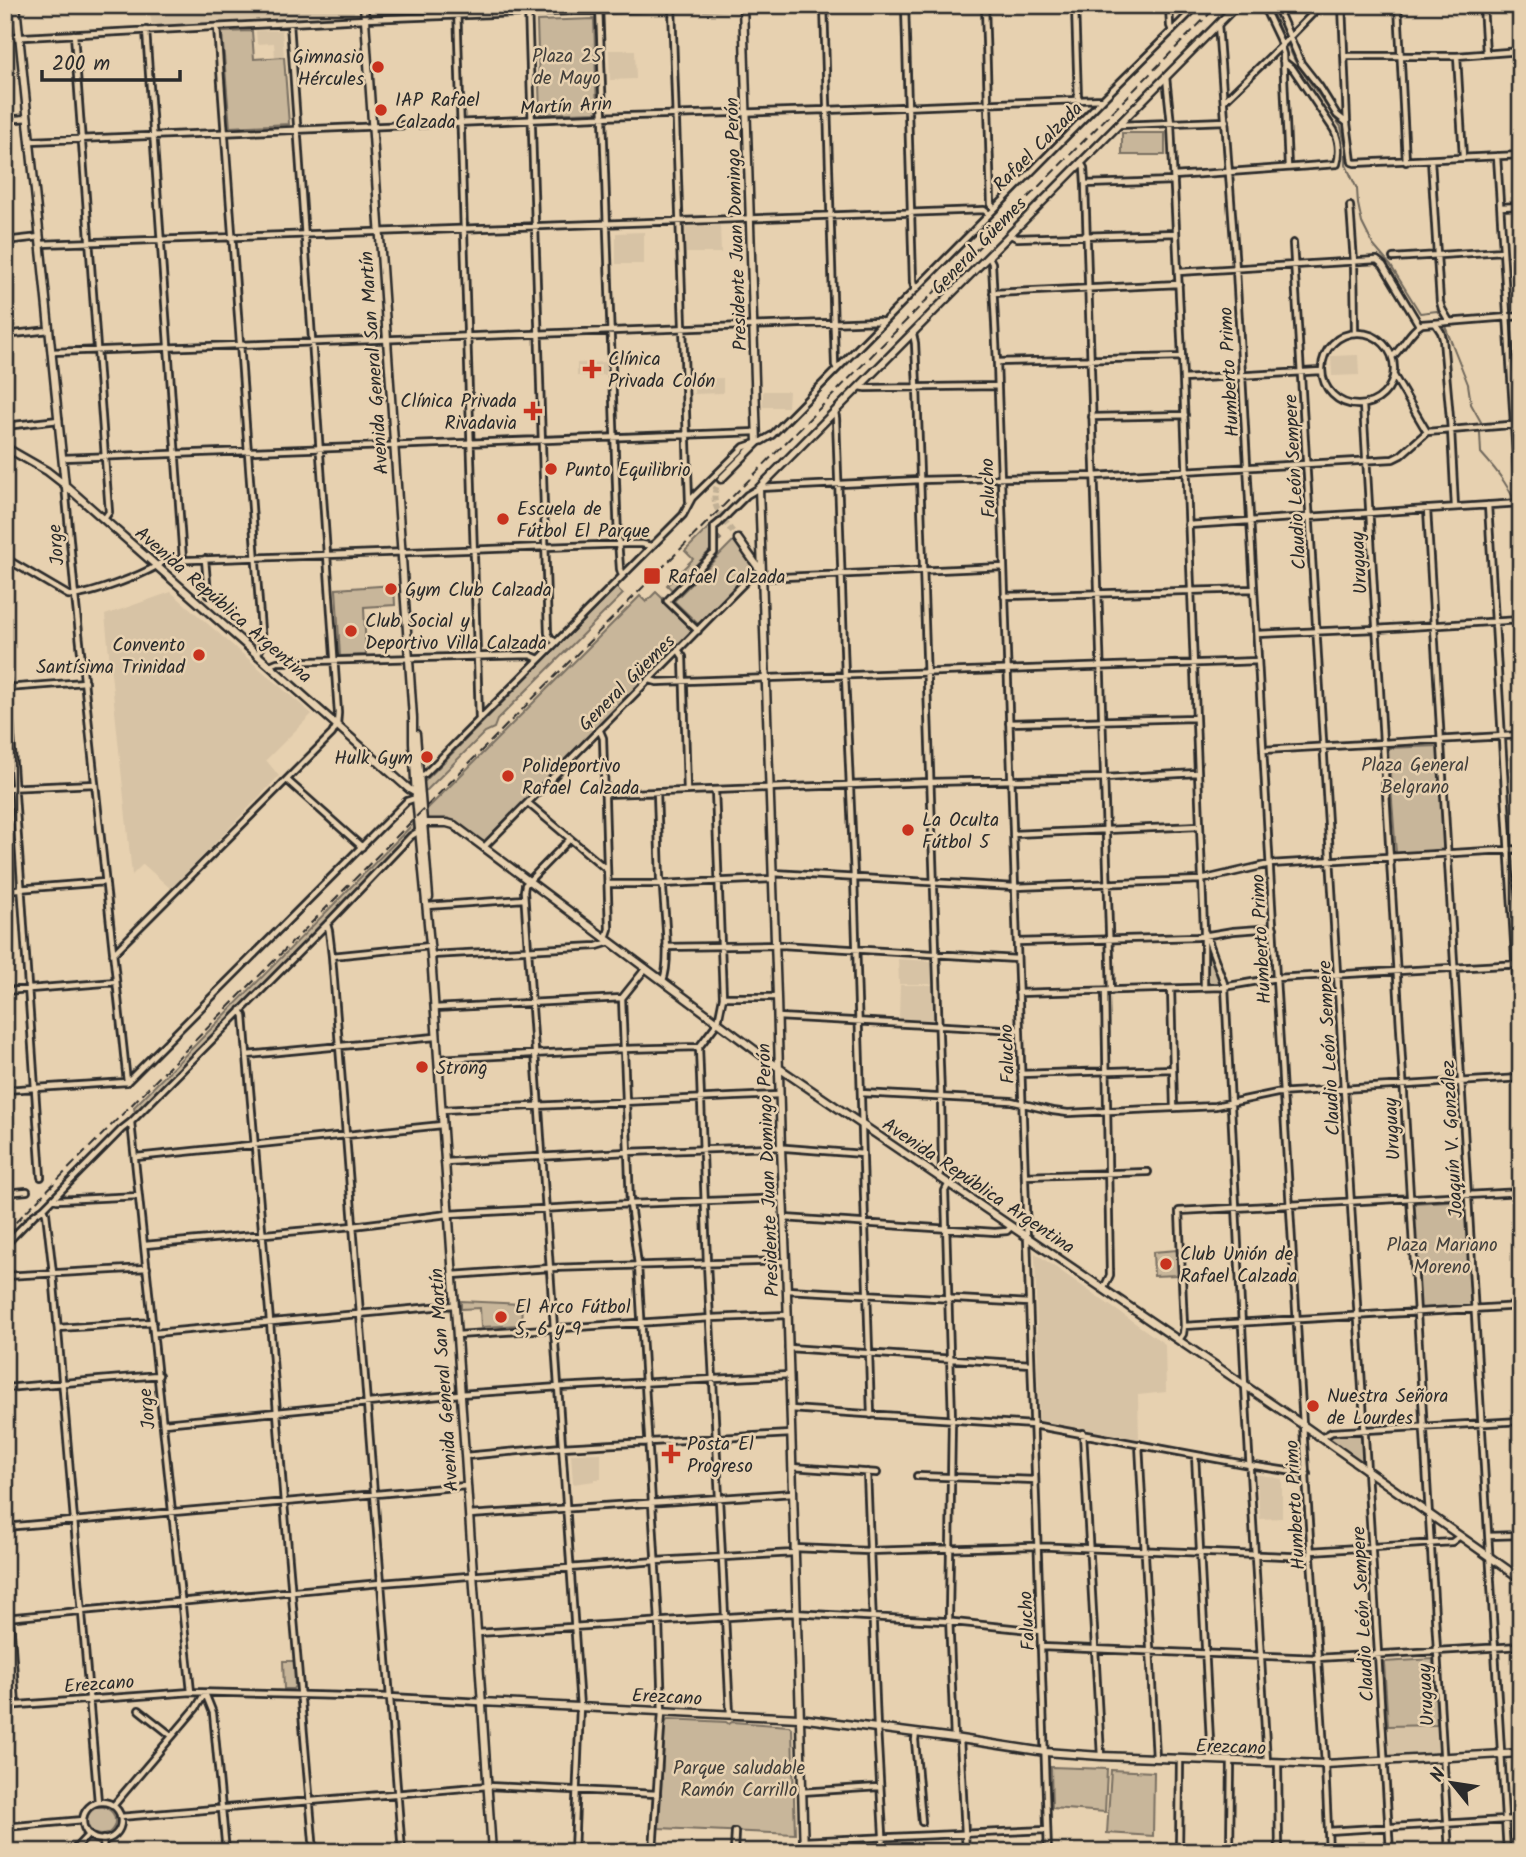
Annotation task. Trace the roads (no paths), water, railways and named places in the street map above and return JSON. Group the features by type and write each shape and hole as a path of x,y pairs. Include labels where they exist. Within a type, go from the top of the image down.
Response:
{"street":[{"name":"Jorge","path":"16,5 127,1082"},
{"name":"Avenida General San Martín","path":"365,5 416,795 431,955 492,1852"},
{"path":"457,5 479,720"},
{"path":"528,5 548,633 555,642"},
{"path":"5,38 599,8 729,5"},
{"name":"Presidente Juan Domingo Perón","path":"743,5 757,443"},
{"path":"824,5 837,369"},
{"path":"905,5 915,290"},
{"path":"985,5 991,204 994,209"},
{"path":"1075,5 1078,100"},
{"path":"1169,5 1172,31"},
{"name":"Rafael Calzada","path":"420,776 425,774 683,515 689,502 744,447 772,435 1198,5"},
{"name":"General Güemes","path":"759,488 1237,5"},
{"path":"1263,5 1282,46 1288,167"},
{"path":"1276,5 1301,63 1337,115 1348,123"},
{"path":"1225,100 1321,5"},
{"path":"1342,5 1348,123 1351,159 1355,163 1521,155"},
{"path":"1398,5 1406,162"},
{"path":"1483,5 1486,53"},
{"path":"672,6 689,502"},
{"path":"599,8 618,544 622,576"},
{"path":"113,954 332,734 337,724 290,23"},
{"name":"Humberto Primo","path":"1219,24 1236,269 1329,1852"},
{"path":"217,27 262,645 258,654"},
{"path":"146,30 183,560"},
{"path":"74,34 108,512 104,519"},
{"path":"1344,57 1520,51 1521,78"},
{"path":"1457,55 1463,158"},
{"path":"1085,184 1337,164 1338,141 1334,130 1293,69 1283,61"},
{"path":"1166,77 1171,124 1185,415 1200,880 1205,934 1204,988"},
{"name":"Martín Arin","path":"31,141 1103,99"},
{"path":"5,120 28,118"},
{"path":"1118,125 1226,121"},
{"path":"1188,524 1518,503 1518,424 1497,156"},
{"path":"1431,160 1441,306 1449,321"},
{"path":"1081,162 1085,184 1110,939 1106,1072 1110,1275 1104,1288"},
{"path":"1350,206 1355,333"},
{"path":"1501,207 1521,206"},
{"path":"5,241 89,243 832,215 984,211 989,214"},
{"path":"1010,235 1017,238 1176,233"},
{"name":"Claudio León Sempere","path":"1293,243 1390,1852"},
{"path":"1393,258 1503,251"},
{"name":"Falucho","path":"989,257 992,263 998,386 1048,1852"},
{"path":"1178,272 1379,261 1419,325"},
{"path":"993,293 1179,284"},
{"path":"1392,357 1419,325 1521,316"},
{"path":"51,352 883,322"},
{"path":"1435,323 1443,339 1455,507"},
{"path":"5,335 49,330"},
{"path":"1355,333 1374,337 1392,357 1394,366 1391,385 1384,395 1363,405 1351,405 1331,394 1321,371 1327,351 1334,342 1355,333"},
{"path":"913,334 941,1097 942,1170 939,1178"},
{"path":"997,362 1182,357"},
{"path":"1183,379 1321,371"},
{"path":"1393,375 1427,432"},
{"path":"860,387 998,386"},
{"name":"Uruguay","path":"1363,405 1449,1852"},
{"path":"835,412 851,785 871,1415"},
{"path":"1092,417 1185,415"},
{"path":"5,426 59,420"},
{"path":"698,631 667,601 714,553 714,527 747,495 759,488 920,480 1094,477 1366,461 1397,458 1427,432 1518,424"},
{"path":"63,458 757,432"},
{"path":"721,479 757,443"},
{"name":"Avenida República Argentina","path":"5,447 47,471 65,485 416,795"},
{"name":"Presidente Juan Domingo Perón","path":"759,488 778,997 780,1148 788,1315 804,1852"},
{"path":"1488,505 1518,964 1521,1058"},
{"name":"Joaquín V. González","path":"1427,509 1507,1852"},
{"path":"738,539 762,575 842,575 1003,567"},
{"path":"5,558 75,596 149,570 164,561 618,544 651,546"},
{"path":"205,559 208,594"},
{"path":"751,576 754,560"},
{"name":"General Güemes","path":"484,847 751,576 762,575"},
{"path":"1004,596 1254,589"},
{"path":"1257,634 1521,620"},
{"path":"5,648 41,1177"},
{"path":"679,651 683,657 687,791"},
{"path":"270,665 277,662 530,654 539,659"},
{"path":"650,680 766,679 1258,661"},
{"path":"7,688 85,682"},
{"name":"Avenida General San Martín","path":"413,718 420,776 429,901 427,906"},
{"path":"1009,723 1195,718"},
{"path":"431,955 597,946 608,940 606,794 603,738 600,730"},
{"path":"1263,750 1521,735"},
{"path":"606,794 1197,773"},
{"path":"287,780 362,847"},
{"path":"5,788 95,784"},
{"path":"715,790 723,997 718,1022 699,1046 730,1714"},
{"path":"657,792 666,947 666,972 663,981"},
{"path":"5,1090 127,1082 416,795"},
{"path":"528,803 607,870"},
{"name":"Avenida República Argentina","path":"423,823 454,825 779,1068 1321,1437 1521,1578"},
{"path":"1013,834 1199,826"},
{"path":"5,1245 131,1122 411,836 419,831"},
{"path":"570,839 529,881 524,888 524,899 580,1707 574,1852"},
{"path":"608,884 661,884 773,876 854,877 1015,887 1200,880 1270,864 1521,849"},
{"path":"5,890 105,882"},
{"path":"427,906 524,899"},
{"path":"327,924 330,931 402,1852"},
{"path":"1017,942 1205,934 1274,928"},
{"path":"1205,934 1225,986 1267,1763"},
{"path":"666,947 776,945 1017,959"},
{"path":"332,956 430,946"},
{"path":"1018,993 1204,988 1276,978 1518,964"},
{"path":"646,968 622,998 630,1204 642,1322 659,1622 662,1712 653,1852"},
{"path":"5,990 116,982"},
{"path":"1171,989 1174,1108"},
{"path":"723,997 778,997"},
{"path":"434,1008 622,998"},
{"path":"242,1010 314,1852"},
{"path":"778,1017 1019,1030"},
{"path":"247,1055 435,1037"},
{"path":"437,1059 699,1046"},
{"path":"1021,1074 1172,1069"},
{"path":"861,1093 1022,1103 1060,1112 1107,1111 1215,1106 1284,1092 1521,1078"},
{"path":"441,1110 780,1095"},
{"name":"Jorge","path":"131,1122 191,1692"},
{"path":"135,1157 442,1125"},
{"path":"445,1163 627,1152 780,1148 863,1154"},
{"path":"1025,1176 1147,1172"},
{"path":"948,1185 945,1191 952,1419 950,1622 966,1852"},
{"path":"5,1193 27,1191"},
{"path":"1179,1340 1184,1326 1180,1211 1521,1192"},
{"path":"53,1199 139,1196"},
{"path":"145,1245 353,1226 448,1214 784,1198"},
{"path":"44,1208 54,1273 98,1802"},
{"path":"784,1218 995,1232 1007,1231 1011,1227"},
{"path":"452,1275 550,1268 786,1261"},
{"path":"5,1276 147,1268"},
{"path":"787,1290 1029,1303"},
{"path":"155,1333 454,1305"},
{"path":"1184,1326 1521,1306"},
{"path":"456,1335 788,1315"},
{"path":"58,1328 153,1322"},
{"path":"788,1348 1031,1364"},
{"path":"5,1388 159,1375"},
{"path":"164,1423 460,1394 789,1375"},
{"path":"790,1409 1033,1424 1307,1474"},
{"path":"1321,1437 1332,1432 1521,1421"},
{"path":"1083,1433 1101,1756"},
{"path":"465,1456 649,1441 790,1434"},
{"path":"1139,1444 1156,1758"},
{"path":"1195,1455 1211,1760"},
{"path":"792,1467 877,1473"},
{"path":"867,1472 884,1852"},
{"path":"917,1476 1035,1480"},
{"path":"5,1527 466,1486"},
{"path":"468,1515 793,1493"},
{"path":"1489,1536 1521,1535"},
{"path":"16,1705 8,1618 380,1583 794,1550 869,1551 1037,1546 1256,1555 1311,1554 1452,1542 1460,1536"},
{"path":"476,1633 796,1614 950,1622 1040,1631"},
{"path":"1041,1647 1317,1658 1521,1646"},
{"name":"Erezcano","path":"5,1706 191,1692 302,1695 799,1718 1045,1752 1180,1760 1325,1765 1521,1753"},
{"path":"113,1806 196,1708 205,1693"},
{"path":"205,1693 213,1713 226,1852"},
{"path":"139,1710 172,1736"},
{"path":"916,1733 922,1822"},
{"path":"1179,1852 1180,1760"},
{"path":"1230,1852 1231,1761"},
{"path":"1278,1763 1279,1852"},
{"path":"120,1817 488,1786 657,1794"},
{"path":"801,1791 879,1787"},
{"path":"98,1802 113,1806 120,1817 119,1829 111,1837 94,1838 84,1826 86,1810 98,1802"},
{"path":"1328,1830 1521,1819"},
{"path":"5,1827 83,1820"},
{"path":"803,1842 1046,1830"},
{"path":"734,1852 736,1832"},
{"path":"72,1852 89,1834"},
{"path":"103,1839 104,1852"}],"waterway":[{"path":"1269,5 1283,38"},
{"path":"1288,46 1295,61 1341,127 1346,147 1346,165 1357,189 1362,223 1373,245 1391,266 1420,313 1437,311 1441,316"},
{"path":"1445,326 1468,384 1471,404 1481,422"},
{"path":"1480,433 1481,453 1504,482 1521,515"}],"tunnel":[{"path":"721,479 716,487 715,503 722,518 738,539"}],"railway":[{"path":"5,1233 1218,5"}],"place":[{"name":"Gimnasio Hércules","path":"378,67"},
{"name":"IAP Rafael Calzada","path":"381,110"},
{"name":"Clínica Privada Colón","path":"592,369"},
{"name":"Clínica Privada Rivadavia","path":"533,411"},
{"name":"Punto Equilibrio","path":"551,469"},
{"name":"Escuela de Fútbol El Parque","path":"503,519"},
{"name":"Rafael Calzada","path":"652,576"},
{"name":"Gym Club Calzada","path":"391,589"},
{"name":"Club Social y Deportivo Villa Calzada","path":"351,631"},
{"name":"Convento Santísima Trinidad","path":"199,655"},
{"name":"Hulk Gym","path":"427,757"},
{"name":"Polideportivo Rafael Calzada","path":"508,776"},
{"name":"La Oculta Fútbol 5","path":"908,830"},
{"name":"Strong","path":"422,1067"},
{"name":"Club Unión de Rafael Calzada","path":"1166,1264"},
{"name":"El Arco Fútbol 5, 6 y 9","path":"501,1317"},
{"name":"Nuestra Señora de Lourdes","path":"1313,1406"},
{"name":"Posta El Progreso","path":"671,1454"}],"park label":[{"name":"Plaza 25 de Mayo","path":"567,66"},
{"name":"Plaza General Belgrano","path":"1415,775"},
{"name":"Plaza Mariano Moreno","path":"1442,1255"},
{"name":"Parque saludable Ramón Carrillo","path":"739,1778"}]}
